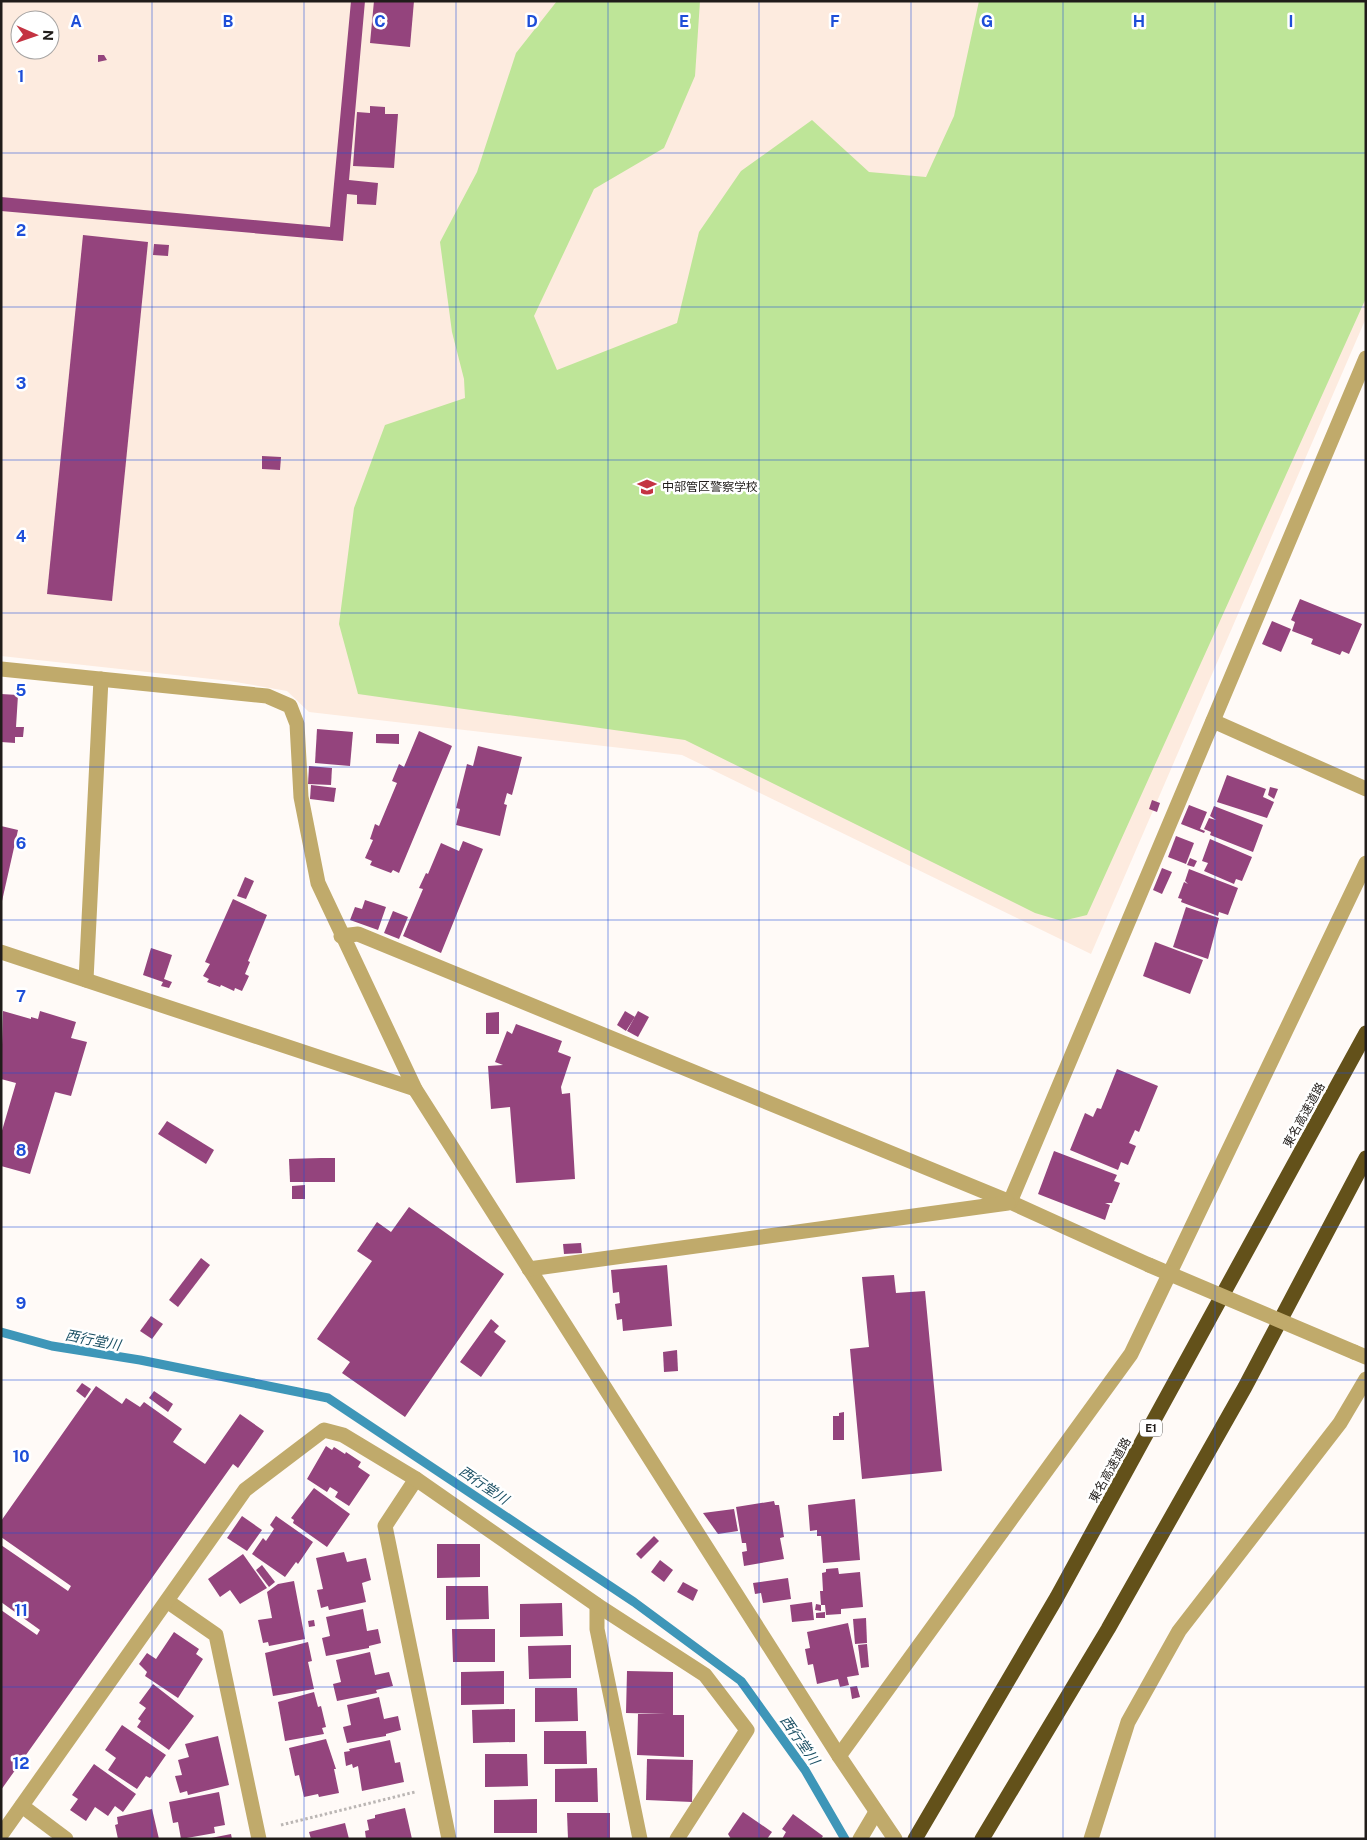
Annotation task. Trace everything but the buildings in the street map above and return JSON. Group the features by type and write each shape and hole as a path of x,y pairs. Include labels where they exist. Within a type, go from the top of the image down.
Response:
{"highway":[{"name":"東名高速道路","path":"915,1839 1057,1597 1366,1033"},
{"path":"982,1839 1108,1629 1245,1387 1366,1158"}],"street":[{"path":"1010,1202 1366,358"},
{"path":"1,668 267,696 290,706 297,724 301,797 318,883 341,936 416,1089 839,1756 895,1839"},
{"path":"86,980 101,679"},
{"path":"1213,721 1366,789"},
{"path":"839,1756 1131,1354 1366,863"},
{"path":"341,936 358,934 1010,1202 1149,1265 1360,1354"},
{"path":"1,952 416,1089"},
{"path":"529,1269 1010,1202"},
{"path":"1090,1839 1128,1722 1179,1631 1340,1424 1366,1378"},
{"path":"1,1835 245,1490 324,1430 343,1435 416,1479 597,1605 704,1676 747,1730 677,1839"},
{"path":"416,1479 385,1526 448,1839"},
{"path":"167,1601 216,1635 258,1835"},
{"path":"597,1605 596,1629 640,1839"},
{"path":"22,1806 66,1839"},
{"path":"861,1836 876,1812"}],"path":[{"path":"258,1835 438,1786"}],"shaded area":[{"name":"中部管区警察学校","path":"1,1 1366,1 1366,318 1091,954 682,755 309,712 287,691 230,681 1,656"}],"green space":[{"name":"中部管区警察学校","path":"557,1 700,1 695,76 664,148 594,189 534,316 557,370 677,323 699,232 741,171 812,120 869,172 926,177 954,116 979,1 1366,1 1366,298 1087,915 1062,921 1035,913 685,740 358,694 339,624 354,508 385,425 465,398 464,379 452,332 440,242 477,172 516,53"}],"waterway":[{"name":"西行堂川","path":"1,1332 52,1346 140,1360 328,1398 634,1602 741,1681 805,1770 845,1839"}],"place":[{"name":"中部管区警察学校","path":"647,487"}]}
